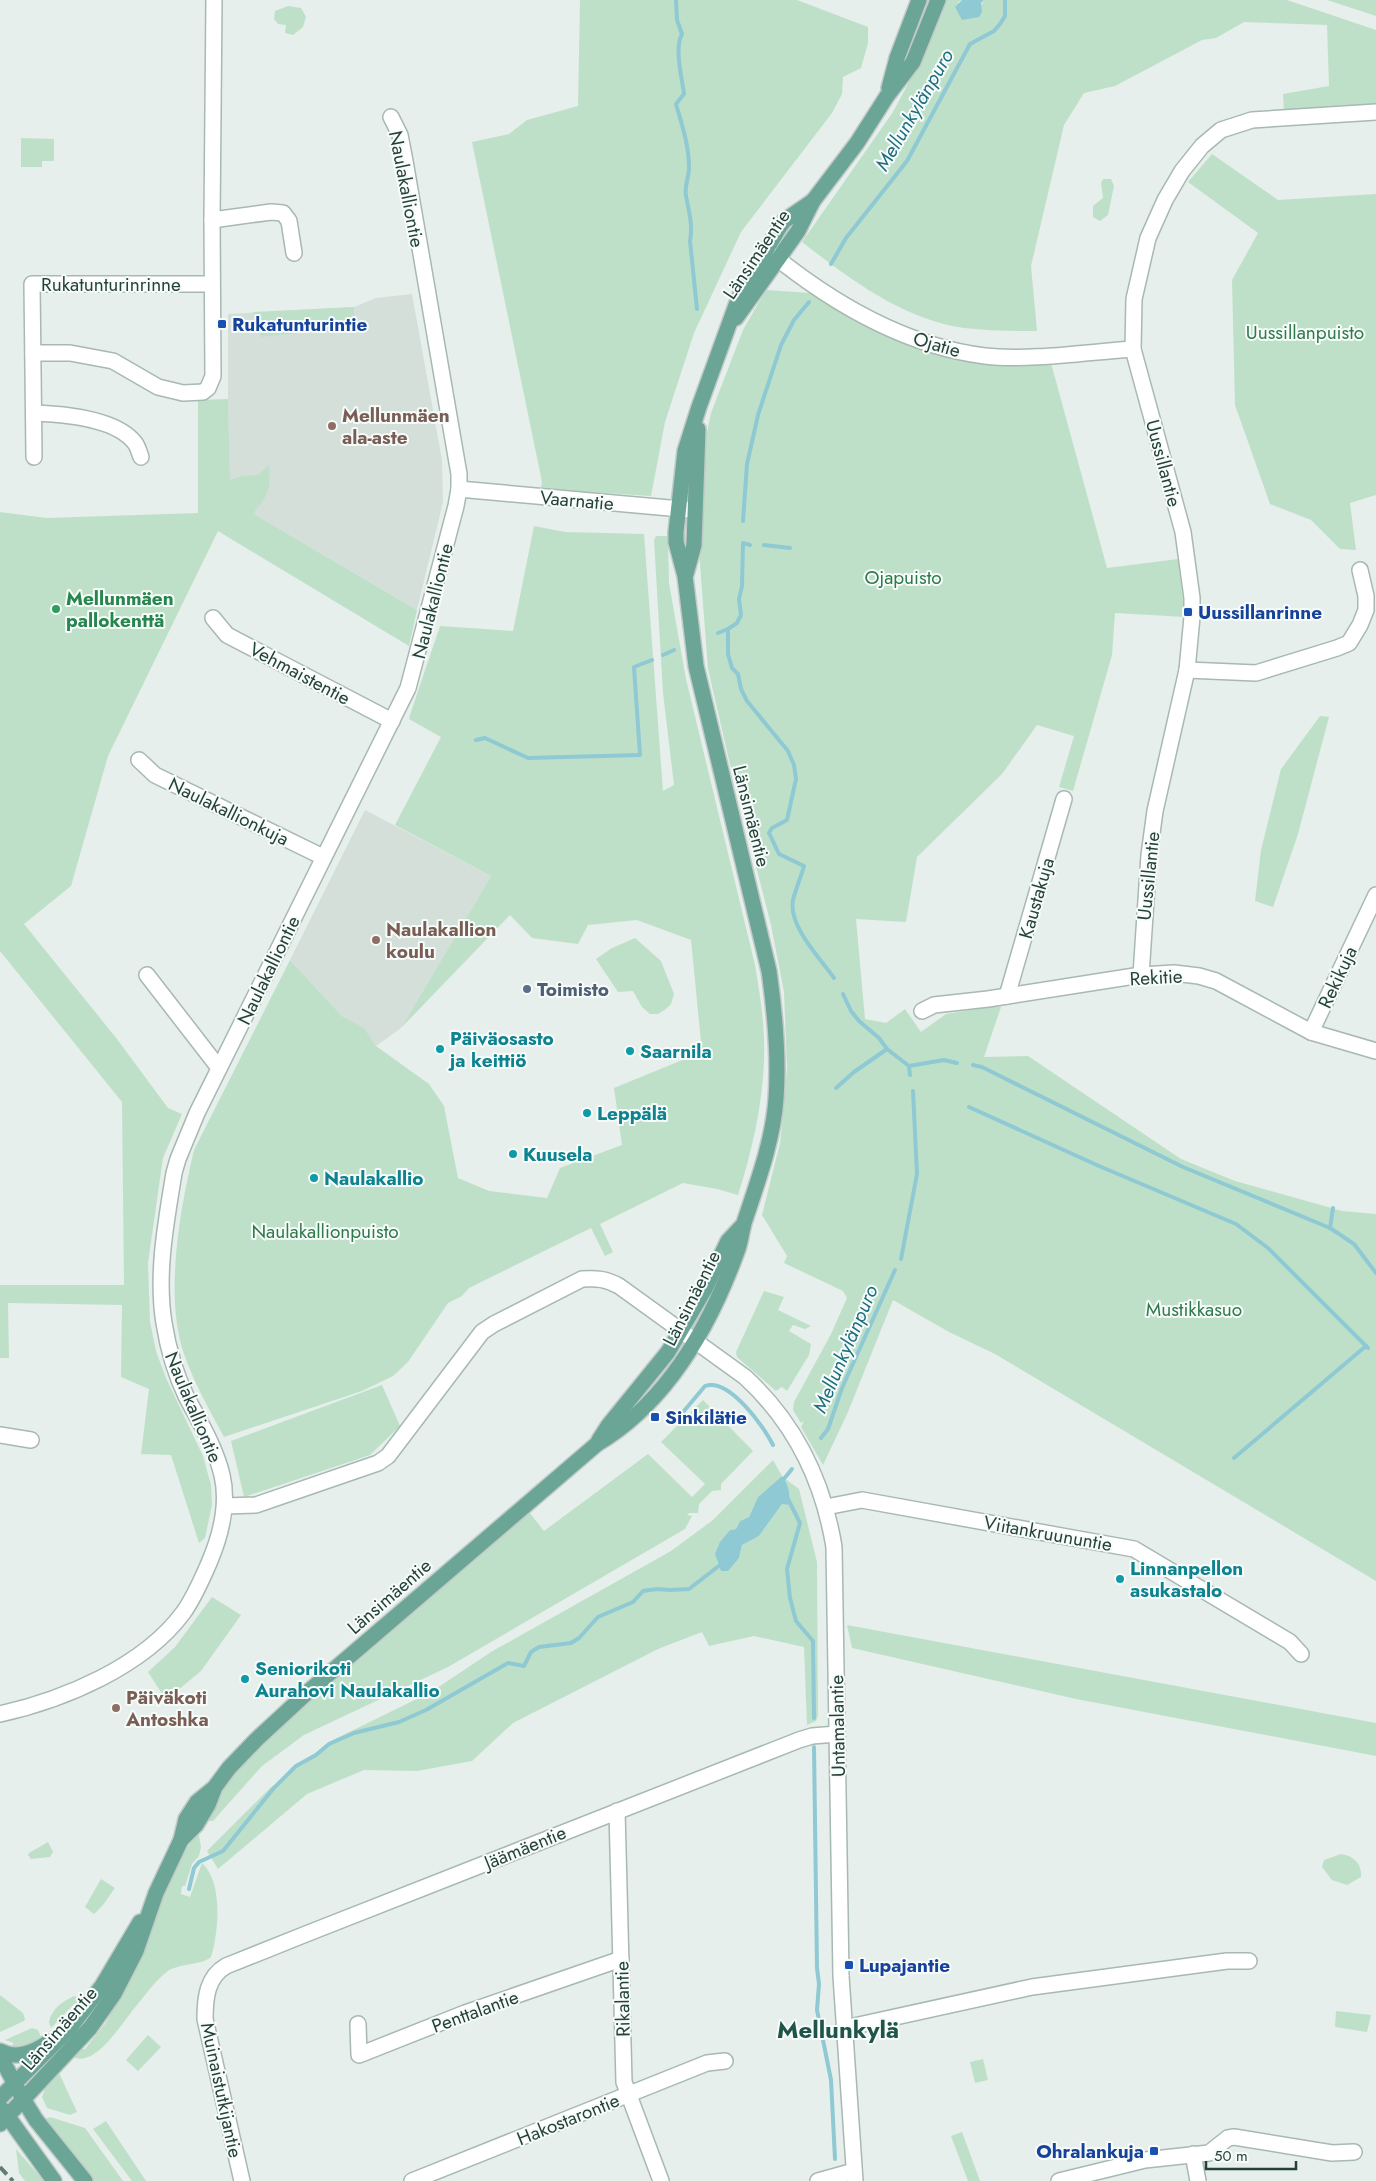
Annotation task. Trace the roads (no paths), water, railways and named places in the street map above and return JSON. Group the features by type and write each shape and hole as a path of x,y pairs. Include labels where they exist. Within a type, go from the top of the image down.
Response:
{"main road":[{"name":"Länsimäentie","path":"887,96 897,58 919,0"},
{"name":"Länsimäentie","path":"728,328 798,231 814,202 857,143 887,96 913,62 938,0"},
{"name":"Länsimäentie","path":"0,2098 69,2029 102,1986 156,1893 181,1840 196,1825 208,1805 215,1787 229,1768 308,1691 597,1444 630,1422 647,1405 663,1387 696,1341 738,1248 765,1157 765,1119 776,1065 775,1014 769,971 696,666 685,576 676,542 678,508 685,451 739,297 765,249 784,221 814,202"},
{"name":"Länsimäentie","path":"685,576 694,545 699,407"},
{"name":"Länsimäentie","path":"597,1444 608,1426 653,1372 704,1289 728,1241 744,1224"},
{"name":"Länsimäentie","path":"2,2115 23,2099 90,2028 114,1994 136,1951 156,1893"},
{"path":"0,2051 15,2055 32,2052 69,2029"},
{"path":"0,2056 23,2099 84,2181"},
{"path":"2,2115 54,2181"}],"street":[{"path":"33,353 70,353 113,361 158,387 183,393 203,392 208,388 213,376 214,0"},
{"name":"Uussillantie","path":"1140,976 1149,855 1155,811 1187,670 1191,635 1192,598 1183,532 1133,349 1134,299 1148,238 1182,170 1202,146 1220,130 1252,120 1376,112"},
{"name":"Naulakalliontie","path":"0,1714 44,1703 81,1688 131,1659 167,1632 195,1594 218,1538 225,1506 224,1488 218,1461 185,1393 172,1359 164,1324 161,1290 165,1240 176,1166 190,1129 219,1068 392,721 414,669 459,490 459,474 405,161 400,136 391,117"},
{"path":"212,220 271,212 283,213 289,222 294,253"},
{"name":"Ojatie","path":"765,249 801,277 861,314 906,336 957,351 1010,358 1133,349"},
{"name":"Rukatunturinrinne","path":"34,457 32,284 212,284"},
{"path":"34,413 63,414 102,422 128,435 136,444 141,457"},
{"name":"Vaarnatie","path":"459,490 694,510"},
{"path":"1187,670 1256,672 1348,643 1366,610 1366,596 1360,570"},
{"name":"Vehmaistentie","path":"213,618 227,635 392,721"},
{"name":"Naulakallionkuja","path":"139,760 156,775 323,857"},
{"name":"Kaustakuja","path":"1007,996 1064,799"},
{"name":"Rekikuja","path":"1311,1032 1376,895"},
{"name":"Rekitie","path":"922,1011 934,1005 1140,976 1174,973 1199,976 1216,981 1311,1032 1376,1051"},
{"path":"147,976 219,1068"},
{"path":"225,1506 256,1505 378,1463 388,1456 482,1332 582,1279 596,1278 607,1280 619,1286 680,1330"},
{"name":"Untamalantie","path":"680,1330 745,1377 775,1409 807,1457 826,1507 834,1547 841,1976 854,2176"},
{"path":"0,1435 31,1440"},
{"name":"Viitankruununtie","path":"826,1507 862,1500 1134,1549 1290,1642 1301,1654"},
{"name":"Jäämäentie","path":"216,1972 234,1963 617,1811 812,1736 837,1734"},
{"name":"Rikalantie","path":"617,1811 624,2082 627,2095 661,2181"},
{"name":"Penttalantie","path":"358,2024 358,2055 465,2013 621,1959"},
{"path":"844,2028 1032,1987 1228,1961 1249,1961"},
{"name":"Muinaistutkijantie","path":"216,1972 211,1979 206,2001 206,2019 242,2181"},
{"name":"Hakostarontie","path":"412,2181 707,2063 725,2061"},
{"path":"1059,2181 1124,2164 1167,2156 1210,2153 1228,2138 1234,2137 1332,2153 1354,2152"},
{"path":"1193,2154 1198,2181"},
{"path":"818,2181 854,2176"}],"water":[{"path":"962,0 984,0 981,3 982,12 979,17 962,20 955,7"},
{"path":"782,1476 789,1490 790,1498 788,1505 782,1504 759,1536 742,1545 739,1558 728,1571 721,1571 715,1554 720,1542 730,1530 736,1529 740,1521 749,1517 758,1497"}],"waterway":[{"path":"676,0 677,20 682,34 679,55 684,94 676,104 685,135 689,160 686,193 691,224 690,241 697,309"},
{"name":"Mellunkylänpuro","path":"831,264 846,238 907,161 970,44 994,31 1000,24 1005,16 1005,0"},
{"name":"Mellunkylänpuro","path":"743,521 747,464 758,415 781,345 794,320 809,302"},
{"name":"Mellunkylänpuro","path":"750,545 743,543 742,586 739,599 741,615 737,623 728,629 728,654 732,668 738,674 741,689 747,701 788,751 794,765 796,779 787,820 772,828 769,833 779,854 804,866 793,900 795,920 806,941 834,978"},
{"path":"764,545 790,548"},
{"path":"718,633 728,629"},
{"path":"663,655 674,650"},
{"path":"476,740 485,738 528,758 640,755 634,667 652,660"},
{"name":"Mellunkylänpuro","path":"843,994 851,1011 859,1021 879,1038 887,1049 909,1066 910,1075"},
{"path":"836,1088 854,1072 887,1049"},
{"path":"909,1066 944,1060 957,1063"},
{"path":"973,1065 982,1067 1183,1167 1330,1228 1354,1244 1376,1273"},
{"name":"Mellunkylänpuro","path":"901,1259 917,1174 913,1091"},
{"path":"969,1107 1099,1166 1236,1224 1268,1248 1368,1348"},
{"path":"1330,1228 1333,1208"},
{"name":"Mellunkylänpuro","path":"821,1438 828,1429 842,1388 895,1270"},
{"path":"1234,1458 1366,1346"},
{"path":"673,1424 705,1386 714,1385 735,1396 745,1405 773,1445"},
{"name":"Mellunkylänpuro","path":"783,1480 792,1469"},
{"path":"788,1499 800,1523 787,1569 790,1598 796,1621 813,1641 814,1718"},
{"name":"Mellunkylänpuro","path":"189,1889 194,1868 199,1862 223,1851 273,1789 296,1766 316,1755 329,1744 354,1733 399,1722 426,1710 508,1663 524,1666 531,1652 539,1647 571,1643 579,1638 598,1617 633,1602 643,1591 689,1589 720,1565"},
{"path":"814,1747 817,1968 819,1984 817,2010 831,2080 835,2159"}],"railway":[{"path":"0,2167 13,2181"}],"place":[{"name":"Rukatunturintie","path":"222,324"},
{"name":"Mellunmäen ala-aste","path":"332,426"},
{"name":"Mellunmäen pallokenttä","path":"56,609"},
{"name":"Uussillanrinne","path":"1188,612"},
{"name":"Naulakallion koulu","path":"376,940"},
{"name":"Toimisto","path":"527,989"},
{"name":"Päiväosasto ja keittiö","path":"440,1049"},
{"name":"Saarnila","path":"630,1051"},
{"name":"Leppälä","path":"587,1113"},
{"name":"Kuusela","path":"513,1154"},
{"name":"Naulakallio","path":"314,1178"},
{"name":"Sinkilätie","path":"655,1417"},
{"name":"Linnanpellon asukastalo","path":"1120,1579"},
{"name":"Seniorikoti Aurahovi Naulakallio","path":"245,1679"},
{"name":"Päiväkoti Antoshka","path":"116,1708"},
{"name":"Lupajantie","path":"849,1965"},
{"name":"Ohralankuja","path":"1154,2151"}],"district":[{"name":"Mellunkylä","path":"838,2030"}],"park label":[{"name":"Uussillanpuisto","path":"1305,332"},
{"name":"Ojapuisto","path":"903,577"},
{"name":"Naulakallionpuisto","path":"325,1231"},
{"name":"Mustikkasuo","path":"1194,1309"}]}
